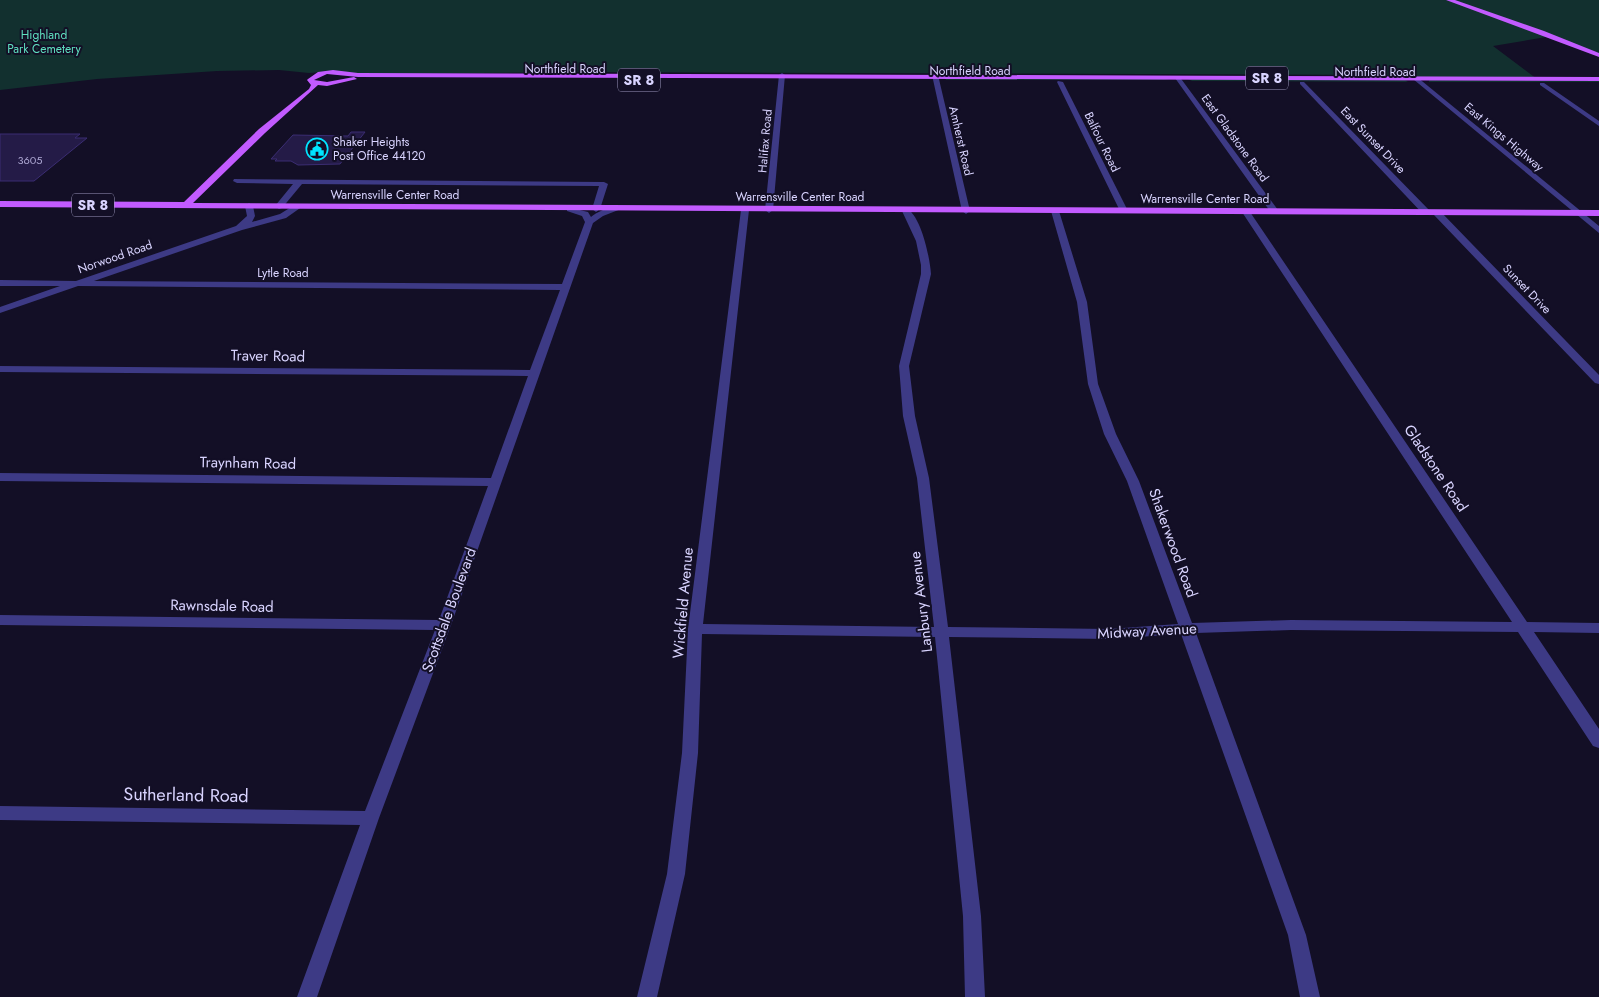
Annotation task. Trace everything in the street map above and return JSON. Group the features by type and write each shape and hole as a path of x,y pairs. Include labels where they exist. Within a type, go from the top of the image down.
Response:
{"main road":[{"path":"1449,0 1542,32 1599,55"},
{"name":"SR 8","path":"186,205 275,120 312,90 315,85 311,78 333,72 343,77"},
{"name":"Northfield Road","path":"343,77 1419,81 1599,85"},
{"name":"SR 8","path":"275,120 343,77"},
{"name":"Northfield Road","path":"936,79 1060,82 1179,80 1302,83 1599,79"},
{"path":"313,83 332,83"},
{"name":"Warrensville Center Road","path":"0,204 1599,214"}],"street":[{"name":"Halifax Road","path":"769,210 782,78"},
{"name":"Amherst Road","path":"936,79 966,211"},
{"name":"East Gladstone Road","path":"1179,80 1275,212"},
{"name":"East Kings Highway","path":"1419,81 1599,230"},
{"name":"Balfour Road","path":"1060,82 1124,211"},
{"name":"East Sunset Drive","path":"1302,83 1432,213"},
{"path":"1542,84 1599,124"},
{"name":"Warrensville Center Road","path":"237,181 604,184 596,209"},
{"path":"279,206 300,181"},
{"path":"239,228 251,216 249,206"},
{"name":"Norwood Road","path":"0,310 239,228 283,216 299,206"},
{"path":"570,209 584,214 589,222 600,214 616,209"},
{"name":"Wickfield Avenue","path":"647,997 676,874 690,753 695,629 745,210"},
{"name":"Lanbury Avenue","path":"906,211 925,250 927,259 926,274 904,366 909,416 923,478 941,632 972,916 975,997"},
{"name":"Shakerwood Road","path":"1055,211 1082,302 1093,384 1110,434 1133,481 1297,935 1310,997"},
{"name":"Gladstone Road","path":"1246,212 1599,742"},
{"name":"Sunset Drive","path":"1432,213 1599,381"},
{"name":"Scottsdale Boulevard","path":"307,997 371,818 444,625 589,222"},
{"name":"Lytle Road","path":"0,283 565,287"},
{"name":"Traver Road","path":"0,368 535,373"},
{"name":"Traynham Road","path":"0,477 496,482"},
{"name":"Rawnsdale Road","path":"0,620 444,625"},
{"name":"Midway Avenue","path":"695,629 1109,634 1187,628 1291,625 1599,628"},
{"name":"Sutherland Road","path":"0,812 371,818"}],"green space":[{"name":"Highland Park Cemetery","path":"0,0 1599,0 1599,55 1552,36 1493,46 1537,79 1405,80 1408,81 1406,82 1192,81 1188,79 1391,79 1387,75 588,72 357,74 335,71 309,73 279,70 217,71 97,79 0,90"},
{"path":"945,78 1165,79 1169,80 946,80"},
{"path":"1429,80 1599,81 1599,82 1429,82"}],"building":[{"name":"Shaker Heights Post Office 44120","path":"351,132 365,132 340,164 298,165 291,161 275,161 277,159 271,159 293,135 348,136"},
{"path":"0,134 80,134 75,138 87,138 34,181 0,181"}],"place":[{"name":"Shaker Heights Post Office 44120","path":"317,149"}]}
